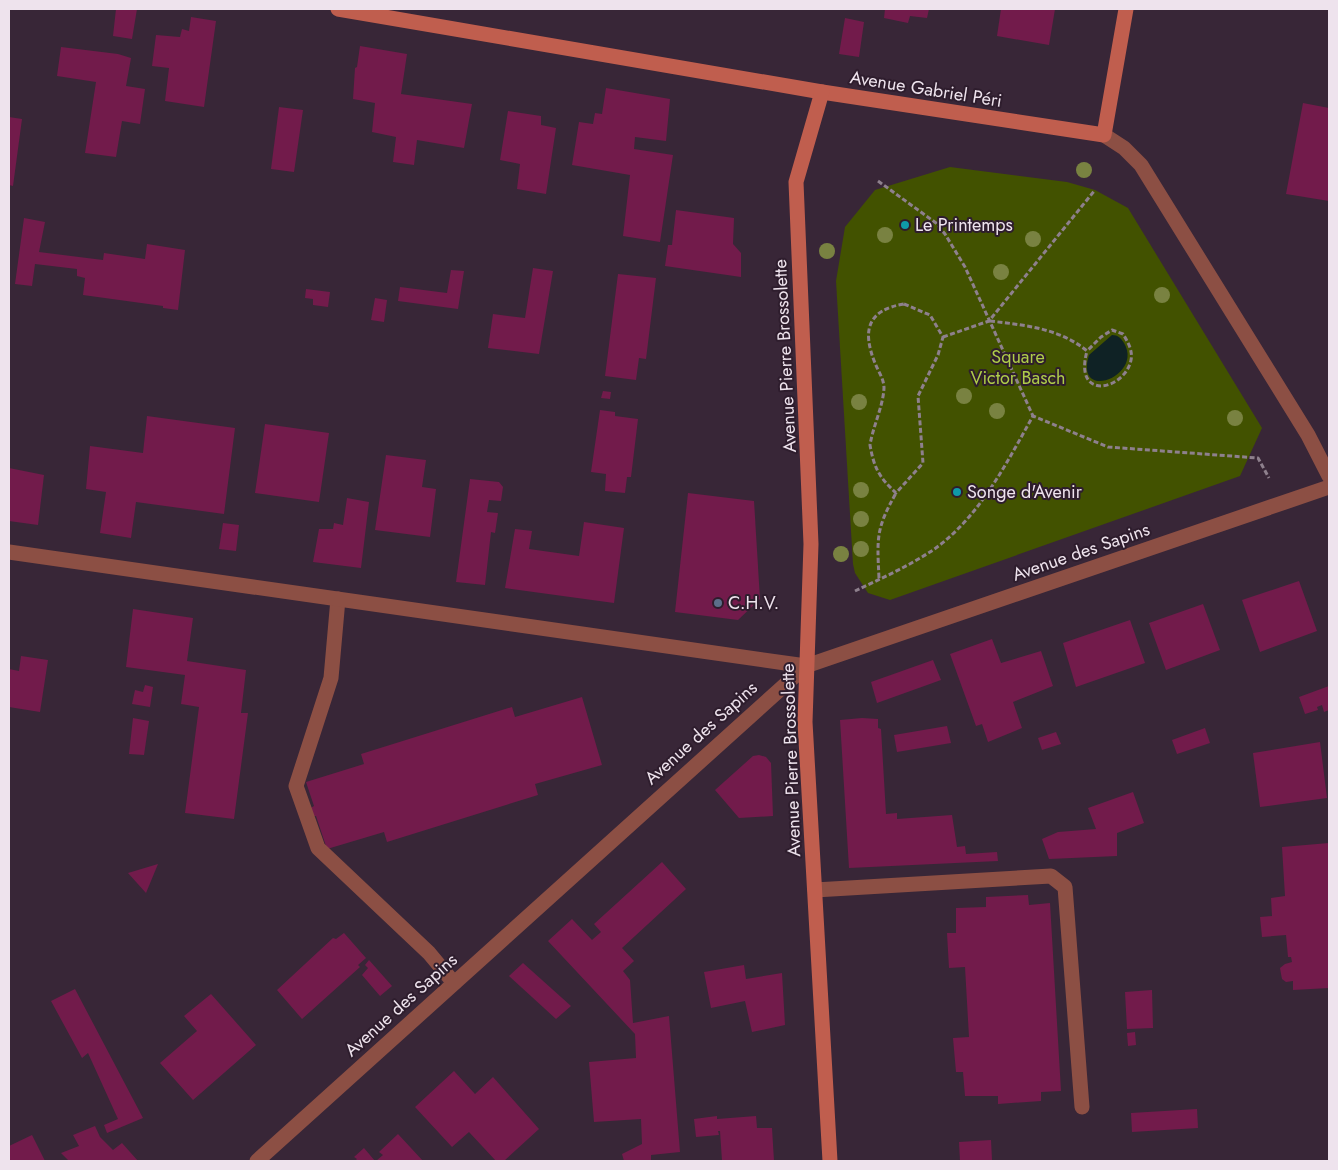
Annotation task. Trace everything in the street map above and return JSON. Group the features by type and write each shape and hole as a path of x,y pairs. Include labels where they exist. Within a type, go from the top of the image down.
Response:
{"street":[{"name":"Avenue Gabriel Péri","path":"338,9 822,92 1104,135 1124,148 1141,165 1308,434 1329,476"},
{"path":"1104,135 1126,9"},
{"name":"Avenue Pierre Brossolette","path":"822,92 796,182 810,518 810,608 805,722 830,1161"},
{"name":"Avenue des Sapins","path":"257,1161 806,666 1329,487"},
{"path":"9,552 806,666"},
{"path":"338,599 332,678 296,786 318,848 429,953 454,983"},
{"path":"815,890 1052,876 1065,887 1082,1107"}],"path":[{"path":"878,181 936,223 945,234 965,267 1033,416 1108,447 1258,458 1281,504"},
{"path":"989,321 1095,190"},
{"path":"879,578 877,544 880,522 896,493 923,464 918,396 938,355 943,337 930,315 904,304 892,306 879,312 872,321 868,331 868,341 884,386 872,435 871,453 879,476 896,493"},
{"path":"943,337 989,321 1050,331 1087,351"},
{"path":"1117,331 1124,334 1131,349 1132,360 1117,380 1105,386 1096,386 1088,381 1084,374 1083,365 1087,351 1108,332 1117,331"},
{"path":"855,591 933,550 972,512 1000,474 1033,416"}],"green space":[{"name":"Square Victor Basch","path":"950,167 1067,182 1095,190 1128,208 1262,428 1240,476 890,600 868,593 855,573 853,564 836,281 845,227 875,190"}],"shaded area":[{"path":"1112,335 1119,337 1124,343 1128,355 1125,366 1118,374 1108,379 1099,381 1091,378 1087,370 1089,355"}],"building":[{"path":"116,9 137,9 132,39 113,36"},
{"path":"885,9 929,9 927,18 910,16 908,23 884,18"},
{"path":"1001,9 1055,9 1049,45 997,36"},
{"path":"191,17 216,21 204,107 165,101 169,68 152,66 156,35 180,37 182,29 189,31"},
{"path":"845,18 864,22 859,57 839,54"},
{"path":"360,46 407,54 401,94 472,104 464,148 417,140 414,165 393,162 396,137 372,132 375,103 353,99 355,68 357,67"},
{"path":"61,47 118,54 131,58 126,86 145,89 140,124 122,121 116,157 85,153 96,82 57,76"},
{"path":"606,88 670,99 666,141 635,137 634,149 673,155 660,242 623,236 630,175 572,165 579,122 593,124 595,113 602,114"},
{"path":"1303,103 1329,108 1329,201 1286,194"},
{"path":"279,107 303,110 294,172 271,169"},
{"path":"508,111 541,116 541,125 556,128 546,194 517,189 520,164 500,160"},
{"path":"9,117 22,119 13,186 9,185"},
{"path":"676,210 734,218 733,244 741,253 741,277 665,266 668,245 672,245"},
{"path":"24,218 45,222 39,252 103,260 104,253 145,259 147,244 185,250 178,310 163,308 163,306 83,295 85,278 77,276 77,269 35,264 32,286 15,284"},
{"path":"533,268 553,271 539,354 488,348 493,314 525,318"},
{"path":"451,270 464,271 458,309 398,301 400,287 447,293"},
{"path":"618,274 656,278 646,359 639,358 636,380 605,376"},
{"path":"306,289 330,292 328,307 313,305 313,299 305,298"},
{"path":"375,298 387,300 384,322 371,320"},
{"path":"603,391 611,392 610,399 601,398"},
{"path":"600,410 615,412 615,416 638,419 631,477 627,477 625,493 605,491 606,474 591,472"},
{"path":"147,416 235,428 224,514 136,502 131,538 100,533 106,492 86,489 90,446 143,453"},
{"path":"265,424 329,433 319,502 255,493"},
{"path":"386,455 426,460 422,487 436,489 430,537 375,530"},
{"path":"9,468 44,475 38,525 9,521"},
{"path":"470,479 499,482 503,487 501,501 489,500 487,512 498,513 495,533 491,532 485,585 456,582"},
{"path":"688,493 754,501 760,599 738,620 675,612"},
{"path":"347,498 369,502 361,568 313,562 319,529 333,529 334,523 343,525"},
{"path":"584,522 624,528 614,603 505,588 515,529 532,531 529,549 579,556"},
{"path":"223,523 239,525 236,551 219,549"},
{"path":"1299,581 1317,631 1260,652 1242,600"},
{"path":"1203,604 1220,650 1166,670 1149,623"},
{"path":"133,609 193,618 187,661 246,670 241,713 248,713 234,819 185,813 199,707 181,704 185,675 126,667"},
{"path":"1130,620 1145,663 1076,687 1063,643"},
{"path":"992,639 1001,663 1041,651 1053,686 1013,702 1022,728 988,742 982,724 976,726 950,654"},
{"path":"21,656 48,660 40,712 9,707 9,669 19,671"},
{"path":"933,660 941,680 877,703 871,682"},
{"path":"145,685 153,687 150,707 132,704 135,690 143,692"},
{"path":"1329,686 1329,710 1324,712 1322,705 1317,707 1318,710 1305,714 1299,697"},
{"path":"582,697 602,765 535,784 538,795 387,842 384,832 327,849 316,816 312,816 309,809 314,806 306,782 364,764 361,754 512,707 515,717"},
{"path":"133,718 149,721 144,755 129,754"},
{"path":"878,719 878,728 881,729 886,814 897,813 897,819 952,815 957,847 965,846 966,854 997,852 998,861 849,868 840,720"},
{"path":"947,726 951,743 897,752 894,735"},
{"path":"1205,728 1210,743 1177,754 1172,740"},
{"path":"1056,732 1061,744 1042,750 1038,738"},
{"path":"1320,742 1327,798 1260,807 1253,753"},
{"path":"753,756 766,757 771,763 773,816 739,818 715,790"},
{"path":"1133,792 1144,823 1117,833 1117,856 1049,859 1042,839 1058,832 1096,829 1088,808"},
{"path":"1329,843 1329,988 1293,990 1293,981 1286,982 1282,979 1280,968 1292,962 1291,957 1288,957 1286,935 1262,937 1260,917 1272,916 1271,898 1285,896 1282,847"},
{"path":"662,862 686,889 622,948 634,961 623,971 630,980 633,1023 669,1016 680,1152 651,1155 651,1161 624,1161 622,1154 642,1144 641,1119 594,1122 589,1062 636,1058 635,1034 548,941 572,919 592,940 601,932 594,924"},
{"path":"158,864 146,893 128,873"},
{"path":"1028,895 1029,905 1050,903 1061,1091 1041,1092 1041,1101 998,1104 998,1096 965,1096 963,1072 956,1072 953,1038 969,1037 965,967 949,968 947,933 956,933 956,908 986,907 986,897"},
{"path":"344,933 366,958 358,965 360,967 302,1019 277,990 333,938 336,939"},
{"path":"369,960 392,986 380,996 362,975 368,968 365,965"},
{"path":"523,963 571,1006 556,1019 509,976"},
{"path":"744,965 746,979 782,973 785,1025 752,1032 745,1001 711,1008 704,972"},
{"path":"75,989 143,1118 107,1133 104,1125 118,1119 88,1053 82,1058 51,1001"},
{"path":"1152,990 1153,1028 1127,1029 1125,992"},
{"path":"211,994 256,1045 193,1100 160,1063 197,1031 184,1016"},
{"path":"1135,1032 1136,1045 1128,1046 1127,1033"},
{"path":"454,1071 475,1094 493,1077 539,1129 504,1161 496,1161 469,1132 452,1147 415,1107"},
{"path":"1197,1109 1198,1128 1132,1132 1131,1113"},
{"path":"717,1116 717,1119 756,1116 757,1128 772,1128 774,1161 722,1161 720,1131 718,1131 719,1135 696,1137 694,1119"},
{"path":"95,1126 100,1137 113,1150 122,1143 138,1161 69,1161 61,1153 79,1146 73,1135"},
{"path":"398,1134 423,1161 376,1161 383,1155 379,1152"},
{"path":"32,1135 45,1161 9,1161 9,1146"},
{"path":"991,1140 992,1160 960,1161 959,1142"},
{"path":"364,1148 375,1161 355,1161 357,1159 354,1157"}],"place":[{"name":"Le Printemps","path":"905,225"},
{"name":"Songe d'Avenir","path":"957,492"},
{"name":"C.H.V.","path":"718,603"}]}
